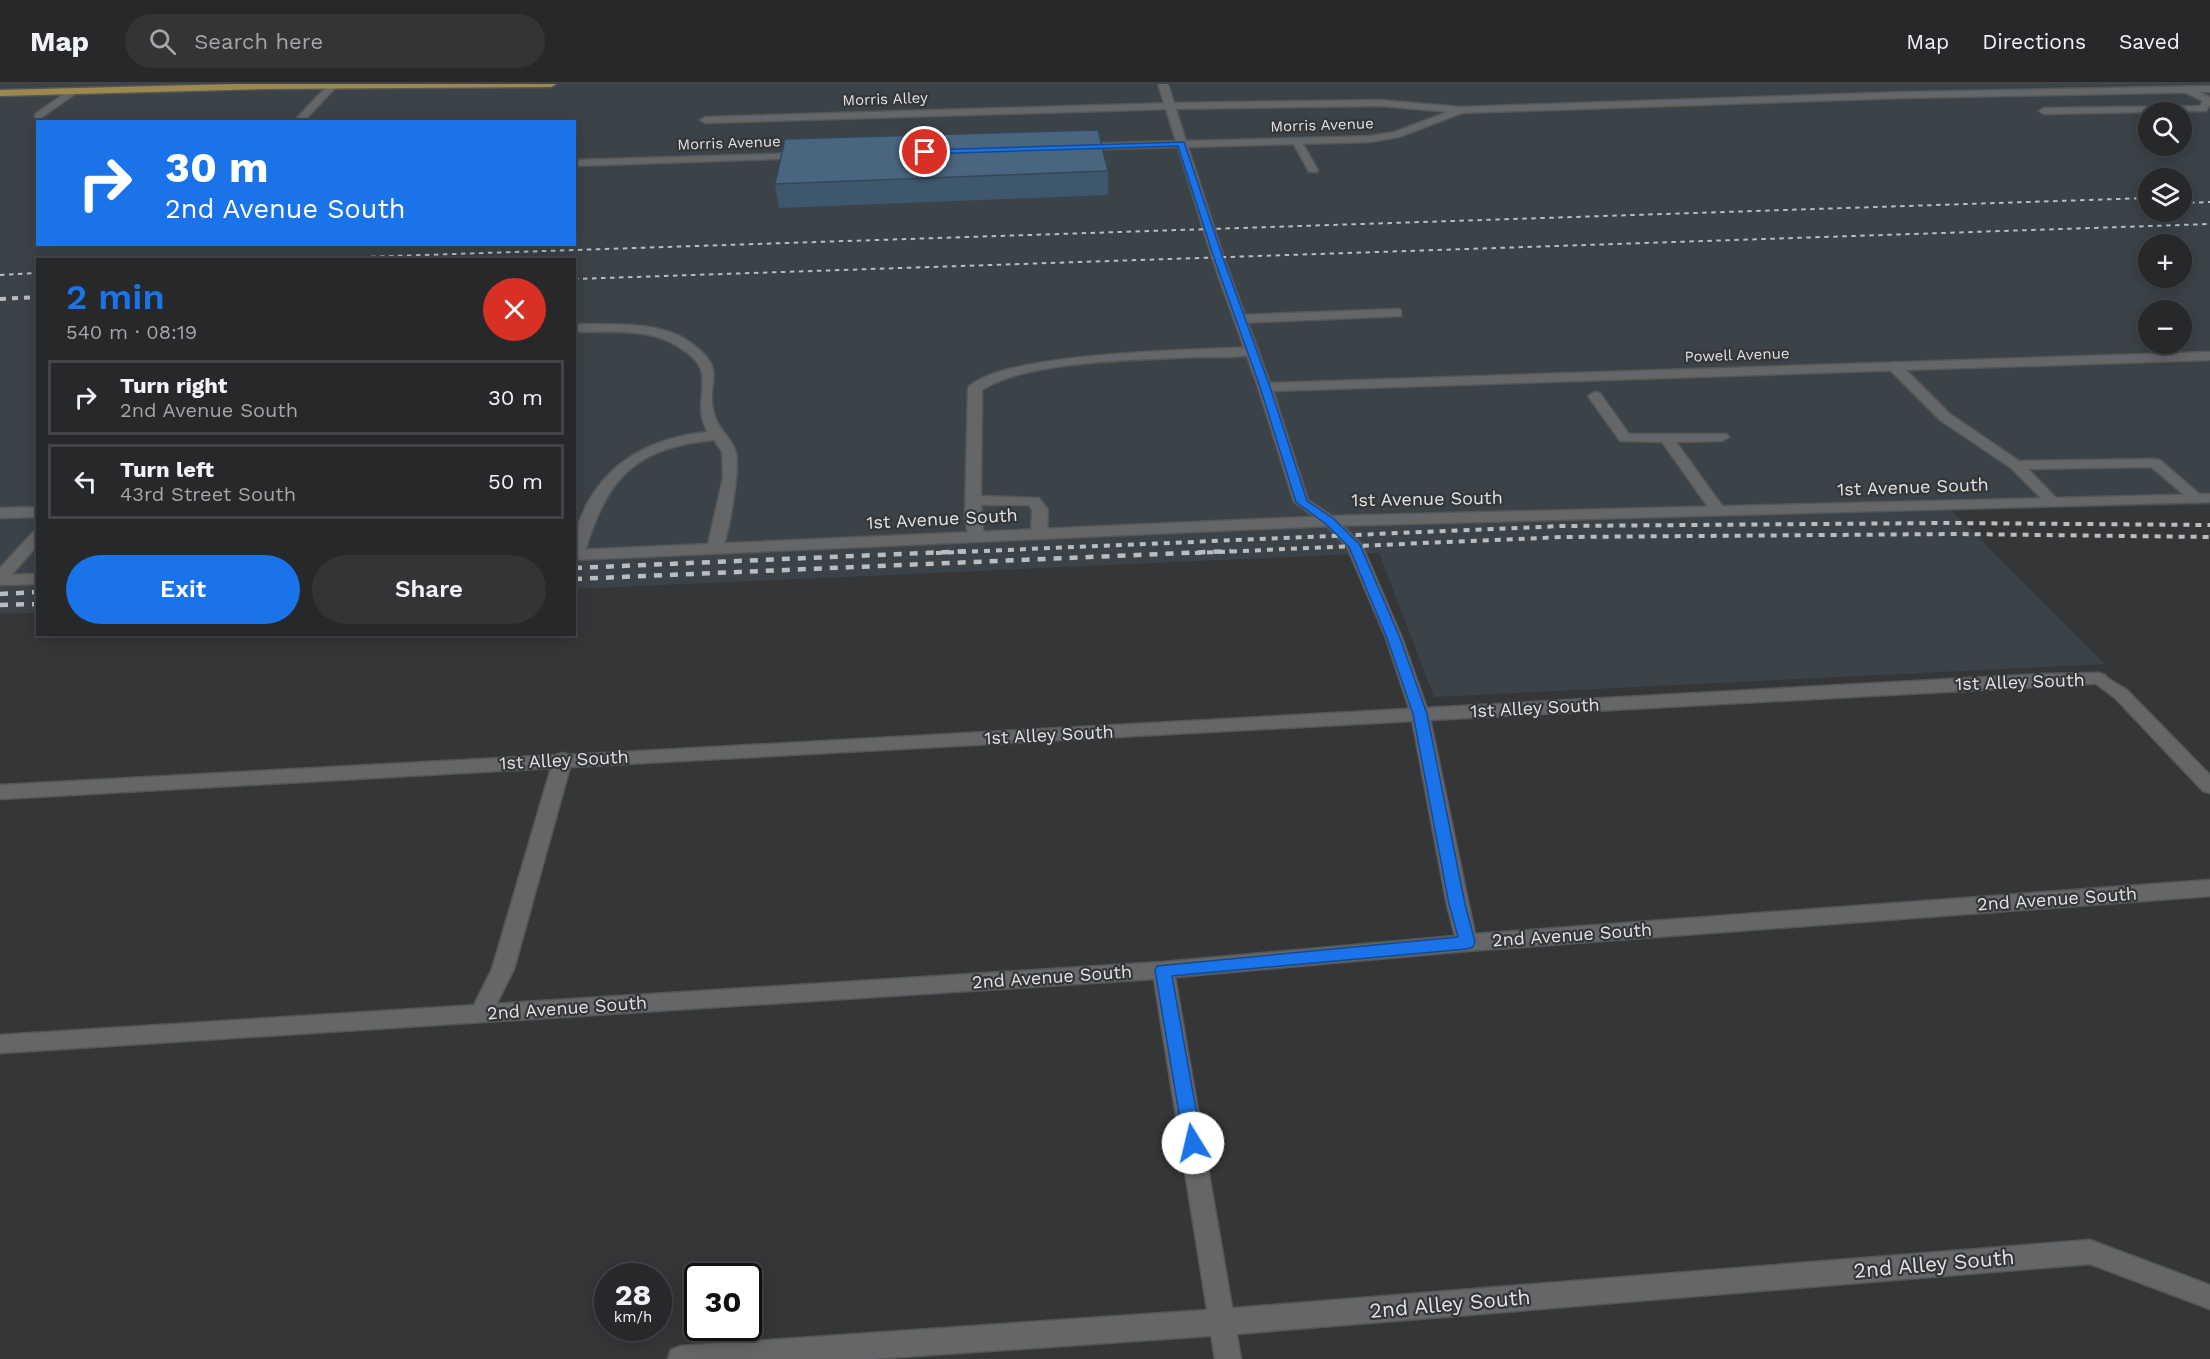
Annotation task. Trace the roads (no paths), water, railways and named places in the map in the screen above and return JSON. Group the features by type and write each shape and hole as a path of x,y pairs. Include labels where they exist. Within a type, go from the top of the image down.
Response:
{"main road":[{"path":"0,93 551,84"}],"street":[{"path":"1163,84 1218,258 1265,387 1301,502 1330,521 1354,545 1394,638 1420,714 1457,904 1467,942"},
{"path":"1890,84 1904,95"},
{"path":"299,120 332,86"},
{"path":"2044,111 2203,109 2208,100 2185,88"},
{"name":"Morris Avenue","path":"1062,148 1370,139 1396,135 1461,110 1904,95 2210,88"},
{"path":"38,116 73,91"},
{"name":"Morris Alley","path":"705,120 1170,106 1380,103 1461,110"},
{"path":"1297,141 1313,170"},
{"name":"Morris Avenue","path":"576,163 812,156"},
{"path":"1240,319 1397,313"},
{"path":"576,328 643,330 665,336 697,354 710,372 706,408 711,426 729,452 730,478 715,548"},
{"path":"976,537 973,516 975,388 979,382 1007,373 1063,362 1252,351"},
{"name":"Powell Avenue","path":"1265,387 2210,356"},
{"path":"1894,366 1945,417 2016,465 2053,502"},
{"path":"1595,396 1624,438 1722,437"},
{"path":"576,552 589,514 603,490 626,466 647,451 666,442 687,437 719,435"},
{"path":"1666,438 1718,511"},
{"path":"2016,465 2155,463 2204,499"},
{"name":"1st Avenue South","path":"576,555 1330,521 2204,499"},
{"path":"975,500 1034,501 1040,510 1040,534"},
{"path":"0,513 36,512"},
{"path":"0,579 36,537"},
{"path":"0,579 36,579"},
{"name":"1st Alley South","path":"0,792 562,759 1256,724 2020,681 2099,679 2121,694 2210,786"},
{"path":"481,1013 503,969 562,759"},
{"name":"2nd Avenue South","path":"0,1044 1163,970 1467,942 2210,888"},
{"path":"1163,970 1228,1359"},
{"name":"2nd Alley South","path":"681,1359 1222,1322 2090,1252 2210,1297"}],"railway":[{"path":"333,258 2138,198"},
{"path":"2192,203 2210,202"},
{"path":"576,279 2210,224"},
{"path":"0,275 36,273"},
{"path":"0,299 36,297"},
{"path":"936,553 1562,526 1946,523 2210,525"},
{"path":"1195,553 1563,537 1958,534 2210,537"},
{"path":"576,568 971,551"},
{"path":"576,579 1231,551"},
{"path":"0,594 36,592"},
{"path":"0,605 36,604"}]}
